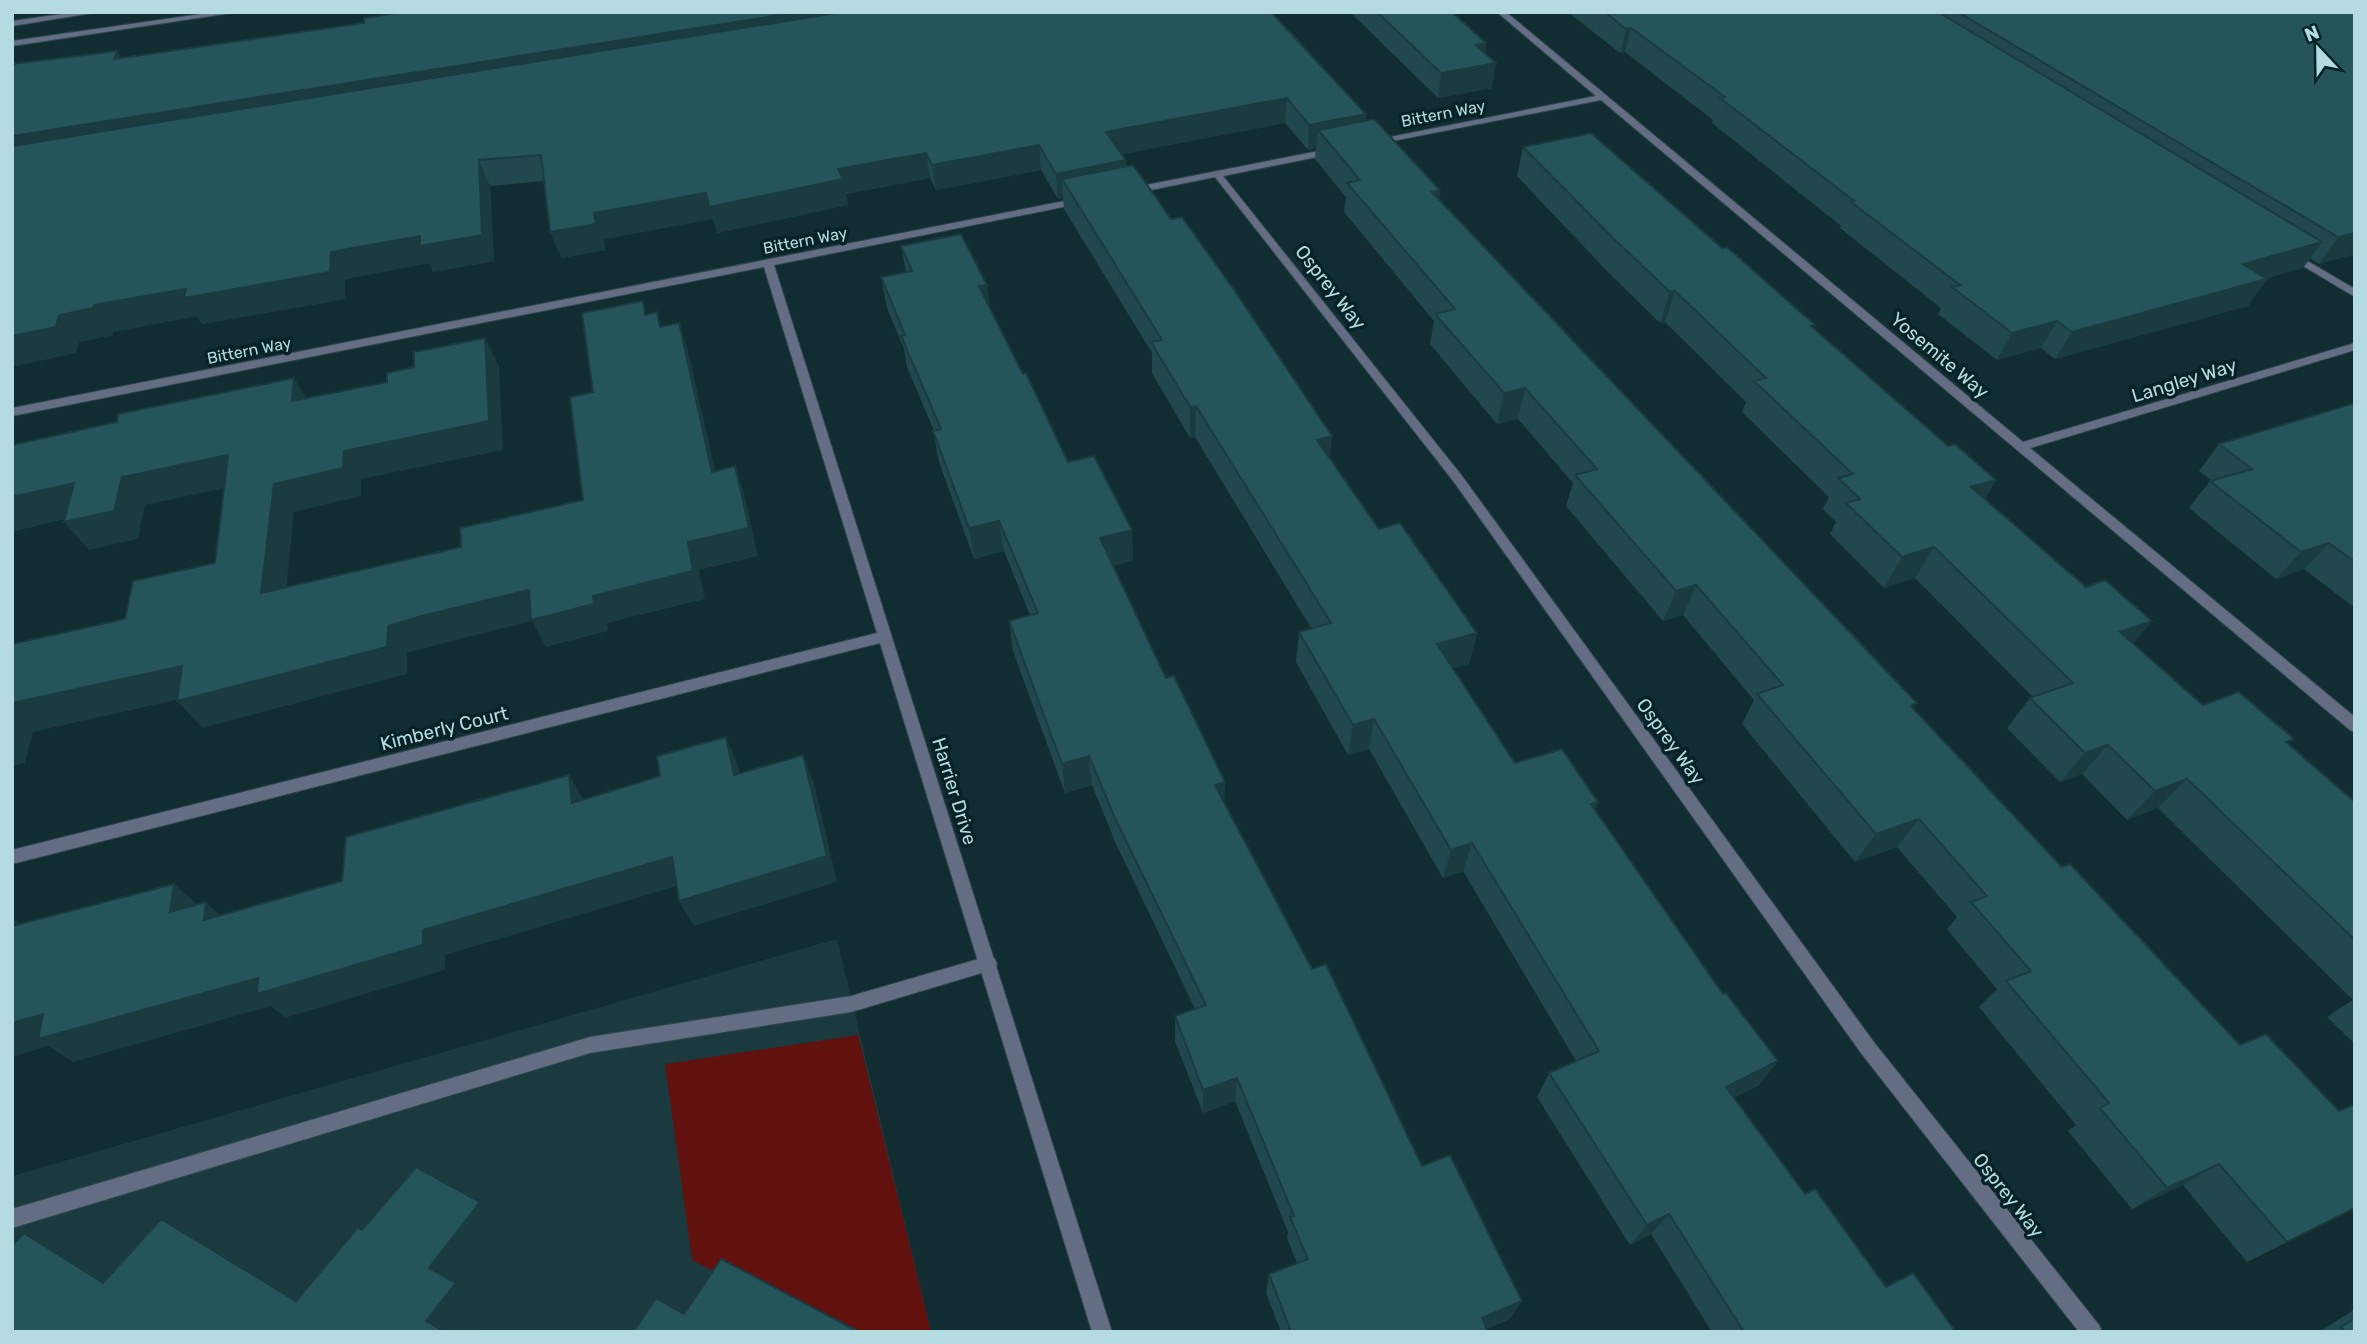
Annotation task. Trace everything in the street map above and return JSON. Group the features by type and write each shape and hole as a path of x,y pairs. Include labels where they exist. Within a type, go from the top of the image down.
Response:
{"street":[{"path":"12,24 95,12"},
{"path":"12,44 234,12"},
{"name":"Yosemite Way","path":"1502,12 2355,726"},
{"name":"Bittern Way","path":"1367,145 1603,97"},
{"path":"1122,193 1353,147"},
{"name":"Osprey Way","path":"1217,174 1458,479 1867,1047 2092,1332"},
{"name":"Bittern Way","path":"12,412 1095,198"},
{"path":"2284,250 2355,294"},
{"name":"Harrier Drive","path":"768,263 1102,1332"},
{"name":"Langley Way","path":"2023,446 2355,346"},
{"name":"Kimberly Court","path":"12,857 886,636"},
{"path":"12,1220 590,1045 851,1004 989,964"}],"shaded area":[{"path":"837,939 931,1332 12,1332 12,1176"},
{"path":"858,1035 931,1332 832,1332 692,1260 665,1064"}],"building":[{"path":"402,12 799,12 12,136 12,64 117,51 114,59 364,23 364,18"},
{"path":"842,12 1271,12 1366,114 1309,125 1287,98 1106,132 1126,160 1056,174 1039,145 932,165 926,153 838,169 843,179 709,207 706,193 594,213 596,224 550,232 541,155 479,160 482,235 420,246 420,236 331,252 330,272 184,298 186,289 94,305 93,308 59,315 56,327 12,336 12,146"},
{"path":"1377,12 1452,12 1486,43 1476,45 1496,63 1441,73"},
{"path":"1605,12 1938,12 2322,242 2243,264 2267,279 2072,332 2057,321 2012,333 1952,287 1960,285 1720,98 1725,97"},
{"path":"1958,12 2355,13 2355,233 2338,237"},
{"path":"1374,119 1440,190 1432,192 1917,703 1911,706 2062,867 2070,864 2240,1045 2266,1034 2339,1111 2355,1104 2355,1208 2287,1242 2219,1164 2167,1188 2100,1108 2109,1103 2006,981 2031,971 1971,902 1987,896 1919,819 1876,834 1757,694 1783,685 1696,585 1676,591 1575,475 1597,469 1525,388 1504,393 1435,314 1455,309 1347,183 1360,180 1318,130"},
{"path":"1591,133 1722,248 1727,247 1815,325 1811,326 1948,446 1955,444 1996,480 1971,487 2086,587 2105,580 2152,621 2120,632 2203,705 2239,692 2294,739 2286,742 2355,802 2355,940 2187,779 2155,791 2108,745 2085,753 2030,698 2073,683 1934,547 1902,557 1846,503 1860,499 1838,478 1853,474 1754,381 1766,378 1675,291 1670,292 1613,238 1523,147"},
{"path":"1133,165 1171,219 1182,217 1235,291 1332,436 1317,440 1379,529 1400,523 1477,633 1437,644 1515,763 1562,749 1598,802 1591,804 1723,994 1726,993 1778,1061 1726,1087 1805,1194 1815,1189 1886,1287 1913,1273 1956,1332 1744,1332 1669,1214 1647,1225 1549,1073 1599,1051 1472,843 1451,850 1374,719 1353,725 1299,632 1331,623 1196,406 1190,407 1151,342 1162,340 1062,179"},
{"path":"961,234 987,285 979,286 1023,374 1026,373 1068,462 1094,456 1132,530 1100,538 1166,678 1174,676 1225,782 1215,785 1312,969 1326,964 1422,1166 1450,1155 1522,1301 1482,1318 1488,1332 1291,1332 1269,1274 1308,1259 1290,1217 1294,1216 1237,1078 1203,1090 1175,1016 1206,1005 1114,816 1089,756 1062,764 1009,621 1038,613 999,521 969,528 933,431 941,429 901,336 905,335 881,277 912,271 901,246"},
{"path":"643,301 645,315 657,312 660,327 679,323 712,472 735,466 749,528 688,542 693,571 593,596 594,604 531,620 529,590 422,616 388,626 387,647 177,701 182,666 12,703 12,644 125,619 133,581 215,563 228,455 122,477 114,511 64,522 74,483 12,497 12,445 117,422 118,414 294,378 292,401 387,382 387,373 414,367 414,352 485,338 489,421 344,451 343,468 274,484 261,593 461,547 460,528 583,500 570,397 593,392 582,313"},
{"path":"2355,403 2355,562 2329,543 2301,552 2210,481 2252,469 2219,444"},
{"path":"726,737 734,775 803,755 827,856 679,901 672,857 423,930 423,945 257,994 258,978 38,1039 43,1014 12,1023 12,926 174,884 170,912 206,902 204,920 342,881 346,837 569,775 572,803 660,776 657,756"},
{"path":"416,1167 480,1202 429,1268 456,1283 426,1321 445,1332 12,1332 12,1245 24,1233 103,1283 161,1219 296,1301 358,1227 362,1230"},
{"path":"721,1259 859,1332 633,1332 656,1298 684,1314"},
{"path":"2355,1318 2355,1332 2345,1332 2341,1327"}]}
